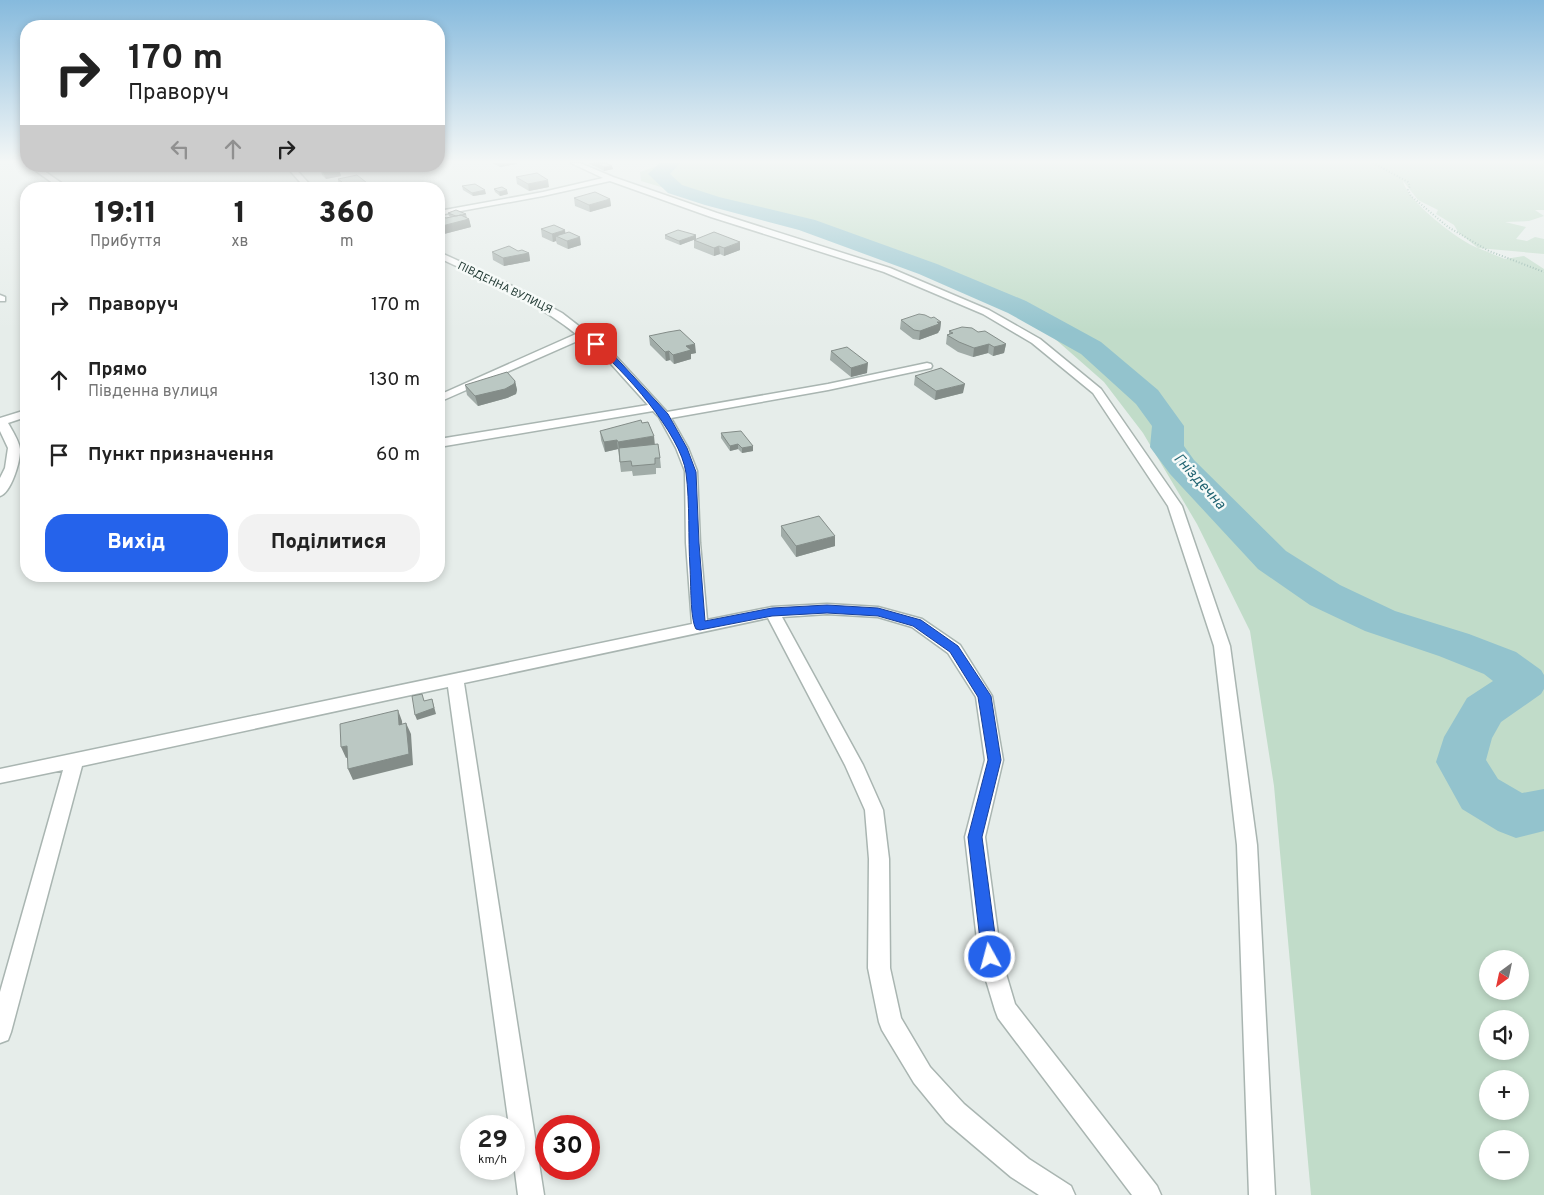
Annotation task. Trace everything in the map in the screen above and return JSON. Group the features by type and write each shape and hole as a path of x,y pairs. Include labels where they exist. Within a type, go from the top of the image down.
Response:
{"street":[{"path":"726,219 888,270 986,312 1036,341 1097,391 1174,506 1222,646 1225,665 1248,846 1262,1195"},
{"name":"ПІВДЕННА ВУЛИЦЯ","path":"445,260 452,266 502,284 559,314 608,353 660,412 682,448 691,472 693,543 700,626"},
{"path":"445,396 584,334"},
{"path":"445,442 828,387 927,366"},
{"path":"0,492 11,468 14,448 1,422 20,415"},
{"path":"0,776 772,612 827,609 878,612 917,623 954,649 984,696 994,760 975,837 990,957 1006,1010 1148,1195"},
{"path":"772,612 854,765 874,810 879,859 879,968 890,1022 922,1075 955,1113 1020,1168 1062,1195"},
{"path":"455,679 531,1195"},
{"path":"0,1032 75,759"}],"path":[{"path":"1439,219 1448,227 1489,250 1544,272"}],"green space":[{"path":"786,219 1435,219 1469,244 1505,259 1524,256 1544,269 1544,1195 1311,1195 1274,786 1250,631 1197,524 1143,433 1104,382 1054,338 1041,316 979,284 888,249 857,240 801,229"},
{"path":"1444,219 1536,219 1529,221 1505,222 1526,227 1516,239 1527,241 1535,237 1544,239 1544,254 1478,248 1458,232 1454,225"}],"building":[{"path":"445,219 469,219 445,225"},
{"path":"554,225 565,230 552,234 541,229"},
{"path":"678,230 696,235 679,241 665,235"},
{"path":"569,232 580,237 567,241 556,236"},
{"path":"714,232 740,242 724,248 719,246 714,248 694,240"},
{"path":"509,246 518,251 522,250 529,253 503,258 492,252"},
{"path":"919,314 931,318 934,317 941,322 937,322 939,324 920,331 914,330 901,320"},
{"path":"962,327 972,328 978,332 985,331 1006,344 994,347 989,344 974,348 947,335 953,333 949,331"},
{"path":"680,330 695,344 686,346 691,350 673,355 669,351 665,352 649,336 668,332"},
{"path":"847,347 868,363 851,368 831,351"},
{"path":"941,368 965,384 936,391 915,376"},
{"path":"507,372 515,381 514,384 505,389 475,396 465,385"},
{"path":"641,420 642,423 648,422 654,436 618,442 617,440 604,442 600,431"},
{"path":"741,431 753,446 742,448 738,444 730,446 721,433"},
{"path":"658,444 660,458 655,458 655,464 632,466 631,461 620,462 619,448"},
{"path":"819,516 835,536 796,546 781,526"},
{"path":"422,694 424,701 432,699 434,708 415,715 412,696"},
{"path":"398,710 399,725 406,723 409,754 348,769 347,746 341,747 340,724"}],"waterway":[{"name":"Гніздечна","path":"782,219 807,225 928,269 1017,307 1091,348 1147,397 1168,426 1167,447 1182,467 1272,560 1325,595 1380,621 1454,645 1500,663 1525,682 1484,710 1468,737 1461,762 1480,794 1516,816 1544,810"}],"route":[{"path":"596,344 608,353 664,416 682,448 691,472 693,543 700,626 772,612 827,609 878,612 917,623 954,649 984,696 994,760 975,837 990,957"}]}
